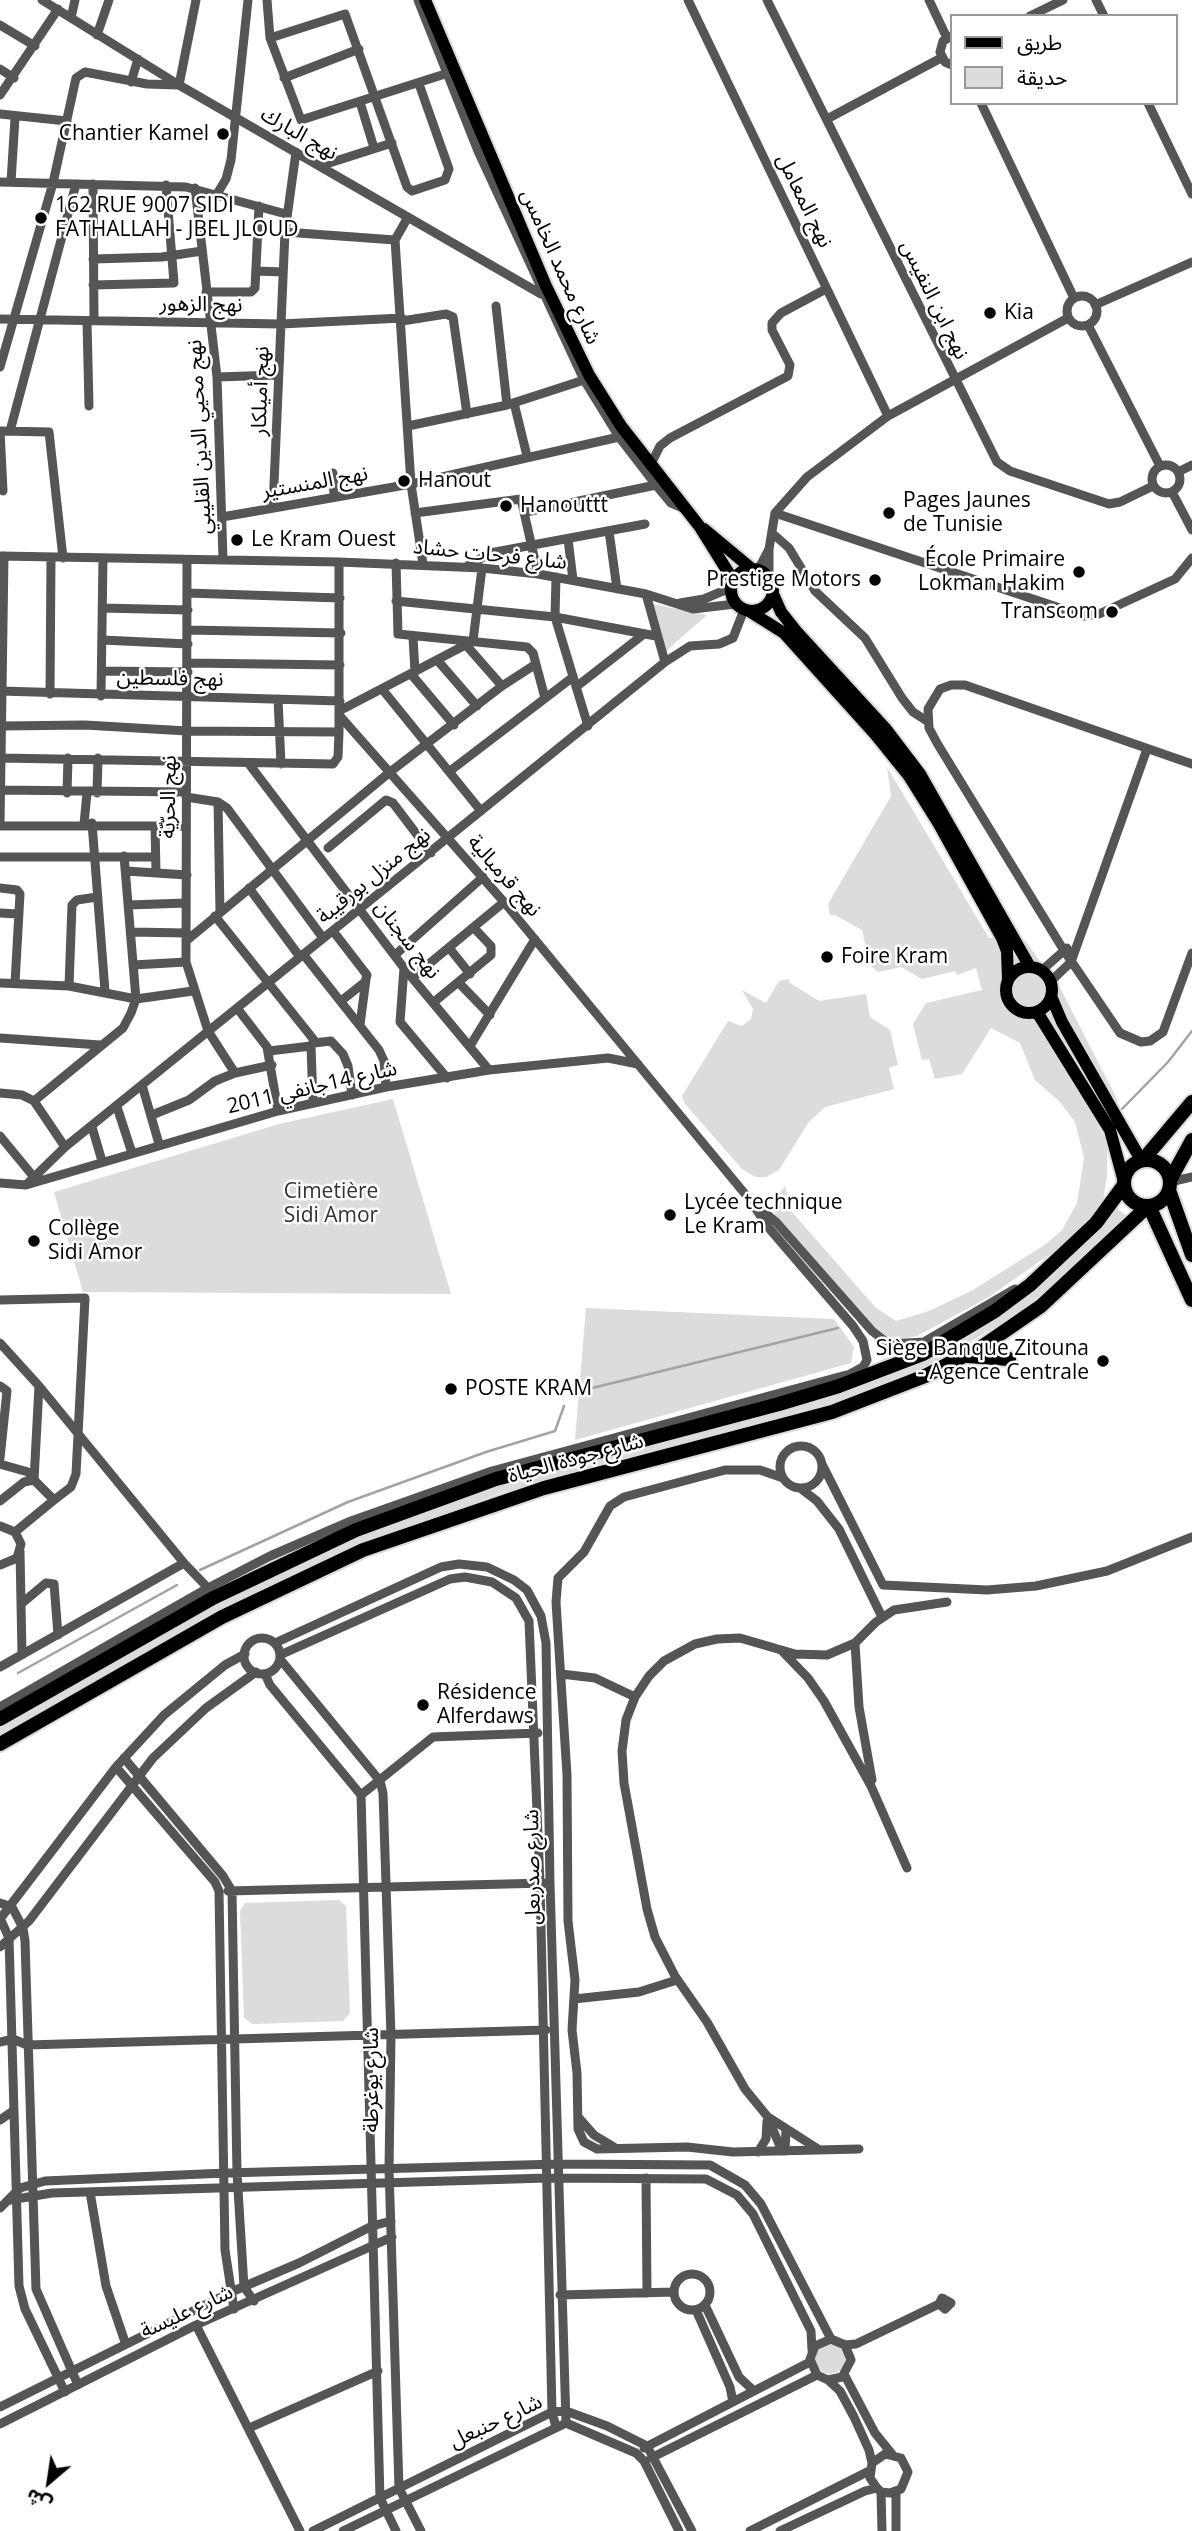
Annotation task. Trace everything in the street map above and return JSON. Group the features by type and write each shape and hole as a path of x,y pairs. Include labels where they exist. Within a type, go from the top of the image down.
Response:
{"highway":[{"path":"1192,1102 1142,1160 1129,1168 1124,1184 1135,1203 1148,1206 1161,1201 1192,1140"},
{"path":"1142,1160 1164,1167 1192,1255"},
{"name":"شارع جودة الحياة","path":"0,1719 213,1598 356,1530 496,1479 779,1404 865,1377 923,1354 995,1311 1065,1253 1096,1223 1124,1184"},
{"path":"1148,1206 1192,1300"},
{"name":"شارع جودة الحياة","path":"0,1744 222,1617 363,1550 544,1488 865,1402 965,1356 1041,1306 1148,1206"},
{"path":"965,1356 1009,1359"}],"main road":[{"name":"شارع محمد الخامس","path":"425,0 563,322 589,376 650,466 700,527"},
{"path":"700,527 760,572 781,612 885,728 919,774 1036,969 1051,989 1068,1033 1142,1160"},
{"path":"700,527 743,609 784,633 875,734 913,782 1002,938 1008,958 1005,992 1011,1006 1025,1013 1037,1012"},
{"path":"732,584 745,570 760,572"},
{"path":"743,609 764,608 773,594"},
{"path":"1008,980 1017,970 1036,969"},
{"path":"1037,1012 1051,989"},
{"path":"1037,1012 1110,1130 1124,1184"}],"street":[{"name":"نهج البارك","path":"42,0 179,85 541,294"},
{"path":"71,18 75,0"},
{"path":"97,35 108,0"},
{"path":"0,367 53,183 77,76 85,72 131,82 179,85 196,0"},
{"path":"217,194 229,170 248,0"},
{"path":"267,0 270,38 301,120 445,74"},
{"path":"418,0 445,74 541,294 584,380 619,437 656,485 671,503 684,508"},
{"name":"نهج المعامل","path":"688,0 888,416"},
{"name":"نهج ابن النفيس","path":"767,0 994,458 1002,467 1109,504 1121,502 1153,486"},
{"path":"929,0 950,37 940,46 941,58"},
{"path":"1034,14 1063,0"},
{"path":"0,94 14,78 58,9"},
{"path":"270,38 344,13 407,187 414,191 444,180 449,169 419,84"},
{"path":"0,26 35,46"},
{"path":"284,78 359,49"},
{"path":"827,119 941,58"},
{"path":"941,58 950,64"},
{"path":"131,82 138,59"},
{"path":"0,69 14,78"},
{"path":"360,102 374,148"},
{"path":"982,105 1074,298"},
{"path":"1149,105 1192,194"},
{"path":"0,114 15,118 67,121"},
{"path":"11,182 15,118"},
{"path":"320,166 392,143"},
{"name":"نهج أميلكار","path":"273,507 286,214 296,152"},
{"path":"0,182 166,185 195,188 286,214"},
{"path":"3,491 3,431 40,320 75,184"},
{"path":"89,406 93,184"},
{"path":"93,285 172,285 175,279 166,216 166,185"},
{"name":"نهج محيي الدين القليبي","path":"195,188 217,377 223,559"},
{"path":"206,292 251,292 256,286 259,206"},
{"path":"408,217 395,240 411,484 424,564"},
{"path":"285,233 395,240"},
{"path":"93,259 173,256 201,251"},
{"path":"1095,305 1192,262"},
{"path":"257,271 283,272"},
{"path":"650,466 660,446 670,438 788,376 790,366 772,330 772,323 780,313 826,289"},
{"path":"1086,297 1095,305 1096,316 1088,325 1077,325 1068,318 1067,307 1074,298 1086,297"},
{"path":"496,306 511,404 527,456"},
{"name":"نهج الزهور","path":"0,319 281,324 402,320 446,314 453,317 467,414"},
{"path":"760,572 769,549 775,513 807,477 888,416 1068,318"},
{"path":"1088,325 1160,466"},
{"path":"217,377 278,375"},
{"path":"408,426 511,404 584,380"},
{"path":"3,431 49,432 62,558"},
{"name":"نهج المنستير","path":"222,517 411,484 619,437"},
{"path":"1178,472 1192,465"},
{"path":"1160,466 1170,466 1178,472 1179,483 1172,492 1161,493 1153,486 1152,475 1160,466"},
{"path":"333,473 334,497"},
{"path":"526,512 656,485"},
{"path":"1172,492 1192,530"},
{"path":"415,513 523,500 538,574"},
{"path":"775,513 1084,616 1099,614 1175,579 1183,573 1192,558"},
{"path":"466,567 490,554 645,524"},
{"path":"609,531 617,589"},
{"path":"772,533 789,548 815,591 865,638 913,712 927,721 937,743 1071,962 1120,1033 1141,1042 1156,1037 1168,1025 1192,954"},
{"path":"568,539 573,580"},
{"path":"2,556 3,726 0,825 186,825"},
{"name":"شارع فرحات حشاد","path":"2,556 396,563 482,568 573,580 646,594 701,610 743,609"},
{"path":"50,694 51,558"},
{"path":"101,696 103,558"},
{"name":"نهج الحرّيّة","path":"187,559 186,962 193,991 208,1031 235,1073"},
{"path":"1,758 331,765 338,757 339,733 339,562"},
{"path":"396,563 397,632 413,637 470,643 523,645 531,650 545,698"},
{"path":"482,568 470,643 502,686"},
{"path":"556,577 555,617 588,726"},
{"name":"شارع فرحات حشاد","path":"680,603 704,599 732,584"},
{"path":"187,593 340,598"},
{"path":"646,594 665,662"},
{"path":"396,601 555,617 656,636"},
{"path":"102,608 188,610"},
{"name":"نهج منزل بورقيبة","path":"26,1185 65,1147 665,662 690,646 719,645 733,638 743,609"},
{"path":"188,630 341,633"},
{"path":"450,771 545,698 575,682 644,634"},
{"path":"413,637 413,673 454,725"},
{"path":"102,640 188,645"},
{"path":"339,709 470,643"},
{"path":"438,661 477,706"},
{"path":"132,932 186,937 390,772 502,686 536,664"},
{"path":"102,671 340,665"},
{"path":"927,721 930,701 940,689 951,685 965,685 1192,764"},
{"path":"382,689 481,811"},
{"name":"نهج فلسطين","path":"1,691 101,696 278,699 339,709"},
{"path":"278,699 281,764"},
{"name":"نهج قرمبالية","path":"339,709 535,939 750,1200"},
{"path":"3,726 85,725 187,731 339,733"},
{"path":"1051,989 1071,962 1075,944 1147,749"},
{"path":"67,793 68,758"},
{"path":"97,793 98,758"},
{"name":"نهج سجنان","path":"249,764 309,839 404,968 489,1070"},
{"path":"1,790 186,795 218,802 227,808 274,868 323,938"},
{"path":"87,793 105,991"},
{"path":"328,848 386,800 430,853"},
{"path":"218,802 217,914 313,1044 313,1103"},
{"path":"155,826 156,872"},
{"path":"34,1101 123,1028 136,999 124,856"},
{"path":"0,857 155,857"},
{"path":"126,871 187,875"},
{"path":"395,955 483,877"},
{"path":"0,888 19,892 15,984"},
{"path":"249,888 360,1025 384,1061 386,1087"},
{"path":"69,986 72,910 77,900 97,897"},
{"path":"413,977 504,902"},
{"path":"129,905 186,903"},
{"path":"0,913 18,914"},
{"path":"433,1002 470,974 492,950 474,928"},
{"path":"333,930 365,972 360,1025"},
{"path":"470,1046 535,939"},
{"path":"1036,969 1063,949 1075,944"},
{"path":"450,949 470,974"},
{"path":"133,965 186,962"},
{"path":"404,968 400,1022 447,1078"},
{"path":"341,1001 366,979"},
{"path":"0,983 69,986 136,999 193,991"},
{"path":"459,983 490,1015"},
{"path":"237,1008 268,1051 278,1111"},
{"path":"0,1038 100,1045"},
{"path":"268,1051 331,1041 343,1054 348,1066 352,1095"},
{"name":"شارع 14جانفي 2011","path":"0,1183 26,1185 278,1111 386,1087 489,1070 608,1058 638,1064"},
{"path":"152,1115 189,1100 215,1081 235,1073 272,1065"},
{"path":"142,1085 159,1144"},
{"path":"0,1093 22,1095 34,1101 65,1147"},
{"path":"117,1107 132,1153"},
{"path":"92,1127 102,1161"},
{"path":"0,1136 33,1176"},
{"path":"1170,1184 1192,1177"},
{"path":"750,1200 776,1222 872,1331 888,1343 924,1342 1002,1297 1065,1253"},
{"path":"0,1707 208,1588 270,1556 351,1521 492,1471 858,1371 866,1360 859,1335 768,1227 750,1200"},
{"path":"0,1300 85,1298 75,1479 15,1532"},
{"path":"0,1343 40,1385 184,1563 208,1588"},
{"path":"34,1480 40,1385"},
{"path":"0,1386 7,1391 0,1458"},
{"path":"859,2149 725,2152 695,2147 597,2149 588,2145 579,2134 568,1921 568,1790 556,1584 562,1571 588,1546 610,1506 632,1493 706,1474 760,1470 781,1460 789,1449 805,1446 816,1452 883,1585 987,1590 1036,1586 1107,1571 1192,1537"},
{"path":"781,1460 783,1478"},
{"path":"0,1464 28,1472 54,1500"},
{"path":"817,1502 815,1483 822,1464"},
{"path":"760,1470 783,1478 817,1502 839,1529 882,1617"},
{"path":"0,1501 24,1482 34,1480"},
{"path":"800,1488 815,1483 832,1485"},
{"path":"0,1526 15,1532"},
{"path":"15,1532 20,1551 23,1655"},
{"path":"0,1565 12,1563 20,1551"},
{"path":"0,1667 184,1563"},
{"name":"شارع صدربعل","path":"275,1643 441,1567 467,1564 487,1567 514,1580 527,1590 541,1616 546,1643 547,1732 542,2030 552,2412 556,2427"},
{"name":"شارع صدربعل","path":"280,1657 450,1579 481,1578 503,1588 516,1598 529,1621 555,2030 560,2179 560,2295 566,2423"},
{"path":"21,1604 46,1583 54,1584 58,1636"},
{"path":"784,2151 767,2116 745,2089 707,2022 677,1980 650,1922 624,1783 623,1737 635,1697 649,1676 664,1661 695,1644 740,1638 817,1656 836,1653 855,1643 882,1617 910,1606 947,1602"},
{"path":"380,1781 280,1657 275,1643 256,1640 248,1646 245,1654 247,1664 260,1673 361,1795 380,1781 433,1737 547,1732"},
{"path":"855,1643 865,1751 877,1798"},
{"path":"778,1648 817,1689 877,1798 907,1868"},
{"path":"65,2392 26,2309 19,2286 14,2197 9,1938 0,1919 12,1907 116,1767 163,1714 225,1665 245,1654"},
{"path":"0,1947 23,1928 139,1773 206,1708 260,1673 273,1670 280,1657"},
{"path":"561,1674 595,1678 635,1697"},
{"path":"854,1754 865,1751"},
{"path":"124,1758 139,1773 232,1891 237,2038 237,2173 244,2287 254,2301"},
{"path":"116,1767 219,1891 225,2250 229,2292 234,2309"},
{"name":"شارع يوغرطة","path":"380,1781 384,1807 384,1886 391,2036 390,2184 399,2488 421,2531"},
{"name":"شارع يوغرطة","path":"361,1795 369,2036 369,2169 374,2243 380,2498 396,2531"},
{"path":"219,1891 363,1885 545,1883"},
{"path":"0,1903 12,1907 23,1928 36,2289 78,2385"},
{"path":"574,1999 639,1992 677,1980"},
{"path":"0,2042 13,2039 27,2045 555,2030"},
{"path":"0,2120 13,2111"},
{"path":"758,2152 766,2138 767,2116"},
{"path":"767,2116 819,2150"},
{"path":"784,2151 786,2129"},
{"path":"0,2208 32,2184 225,2173 559,2164 710,2165 744,2185 761,2204 831,2339 845,2346 856,2344 940,2306 859,2348 844,2374 828,2380"},
{"path":"14,2197 90,2192 225,2190 547,2178 706,2179 737,2195 760,2228 811,2331 810,2362 817,2375 840,2390 869,2450 870,2467 879,2490 882,2531"},
{"path":"646,2178 647,2292"},
{"path":"90,2192 106,2286 125,2342"},
{"name":"شارع عليسة","path":"0,2407 59,2375 229,2292 372,2226 391,2221"},
{"name":"شارع عليسة","path":"0,2424 196,2325 391,2237"},
{"path":"674,2292 680,2279 698,2275 710,2289 705,2305 739,2377 754,2391"},
{"path":"560,2295 674,2292"},
{"path":"674,2292 684,2308 695,2310 705,2305"},
{"path":"695,2310 730,2387 733,2402"},
{"path":"196,2325 300,2531"},
{"path":"812,2350 820,2342 831,2339"},
{"path":"845,2346 850,2360"},
{"path":"636,2453 810,2362"},
{"path":"249,2428 378,2371"},
{"path":"780,2531 848,2497 879,2490 896,2491 905,2484 908,2472 901,2458 892,2454 875,2433 844,2374"},
{"path":"645,2462 817,2375"},
{"name":"شارع حنبعل","path":"313,2531 552,2412 566,2411 607,2426 647,2446 692,2531"},
{"name":"شارع حنبعل","path":"343,2531 566,2423 636,2453 645,2462 679,2531"},
{"path":"750,2531 870,2467 880,2456 892,2454"},
{"path":"896,2491 897,2531"}],"green space":[{"path":"653,604 707,615 665,652"},
{"path":"887,767 989,938 1025,940 1041,963 1050,968 1118,1101 1098,1126 1107,1142 1107,1175 1103,1201 1096,1215 1060,1247 989,1297 917,1336 901,1339 889,1338 865,1320 775,1215 776,1199 785,1186 792,1212 875,1307 896,1321 929,1311 973,1290 1046,1244 1062,1230 1077,1203 1084,1158 1075,1122 1060,1102 1035,1080 1020,1043 991,1028 962,1074 935,1079 929,1059 922,1060 913,1024 926,1003 982,990 976,968 957,975 955,971 922,979 901,967 878,972 870,965 862,930 835,915 830,915 828,904 891,796"},
{"path":"789,979 790,983 819,1001 866,994 870,1017 890,1030 898,1065 889,1068 894,1089 825,1107 808,1123 779,1170 766,1177 755,1177 742,1169 685,1104 682,1096 728,1021 742,1026 751,1019 753,1009 742,990 766,1003 779,981"},
{"name":"Cimetière Sidi Amor","path":"393,1099 451,1294 83,1292 54,1192 279,1124"},
{"path":"1112,1205 1127,1216 1058,1282 1004,1322 932,1364 894,1382 827,1404 500,1493 362,1545 0,1739 0,1725 216,1602 358,1534 495,1483 824,1392 961,1335"},
{"path":"586,1308 834,1319 854,1347 851,1363 575,1440"},
{"path":"339,1900 346,1906 350,2013 343,2021 252,2024 244,2018 240,1911 245,1903"},
{"path":"830,2344 836,2345 844,2353 844,2365 836,2373 830,2374 824,2373 816,2365 815,2359 816,2353 824,2345"}],"waterway":[{"path":"1122,1109 1168,1062 1192,1031"},
{"path":"575,1395 584,1390 838,1328"},
{"path":"200,1570 348,1502 486,1452 555,1431 564,1406"},
{"path":"18,1673 177,1585"}],"place":[{"name":"Chantier Kamel","path":"223,134"},
{"name":"162 RUE 9007 SIDI FATHALLAH - JBEL JLOUD","path":"41,218"},
{"name":"Kia","path":"990,313"},
{"name":"Hanout","path":"404,481"},
{"name":"Hanouttt","path":"506,506"},
{"name":"Pages Jaunes de Tunisie","path":"889,513"},
{"name":"Le Kram Ouest","path":"237,540"},
{"name":"École Primaire Lokman Hakim","path":"1079,572"},
{"name":"Prestige Motors","path":"875,580"},
{"name":"Transcom","path":"1112,612"},
{"name":"Foire Kram","path":"827,957"},
{"name":"Lycée technique Le Kram","path":"670,1215"},
{"name":"Collège Sidi Amor","path":"34,1241"},
{"name":"Siège Banque Zitouna - Agence Centrale","path":"1103,1361"},
{"name":"POSTE KRAM","path":"451,1389"},
{"name":"Résidence Alferdaws","path":"423,1705"}]}
